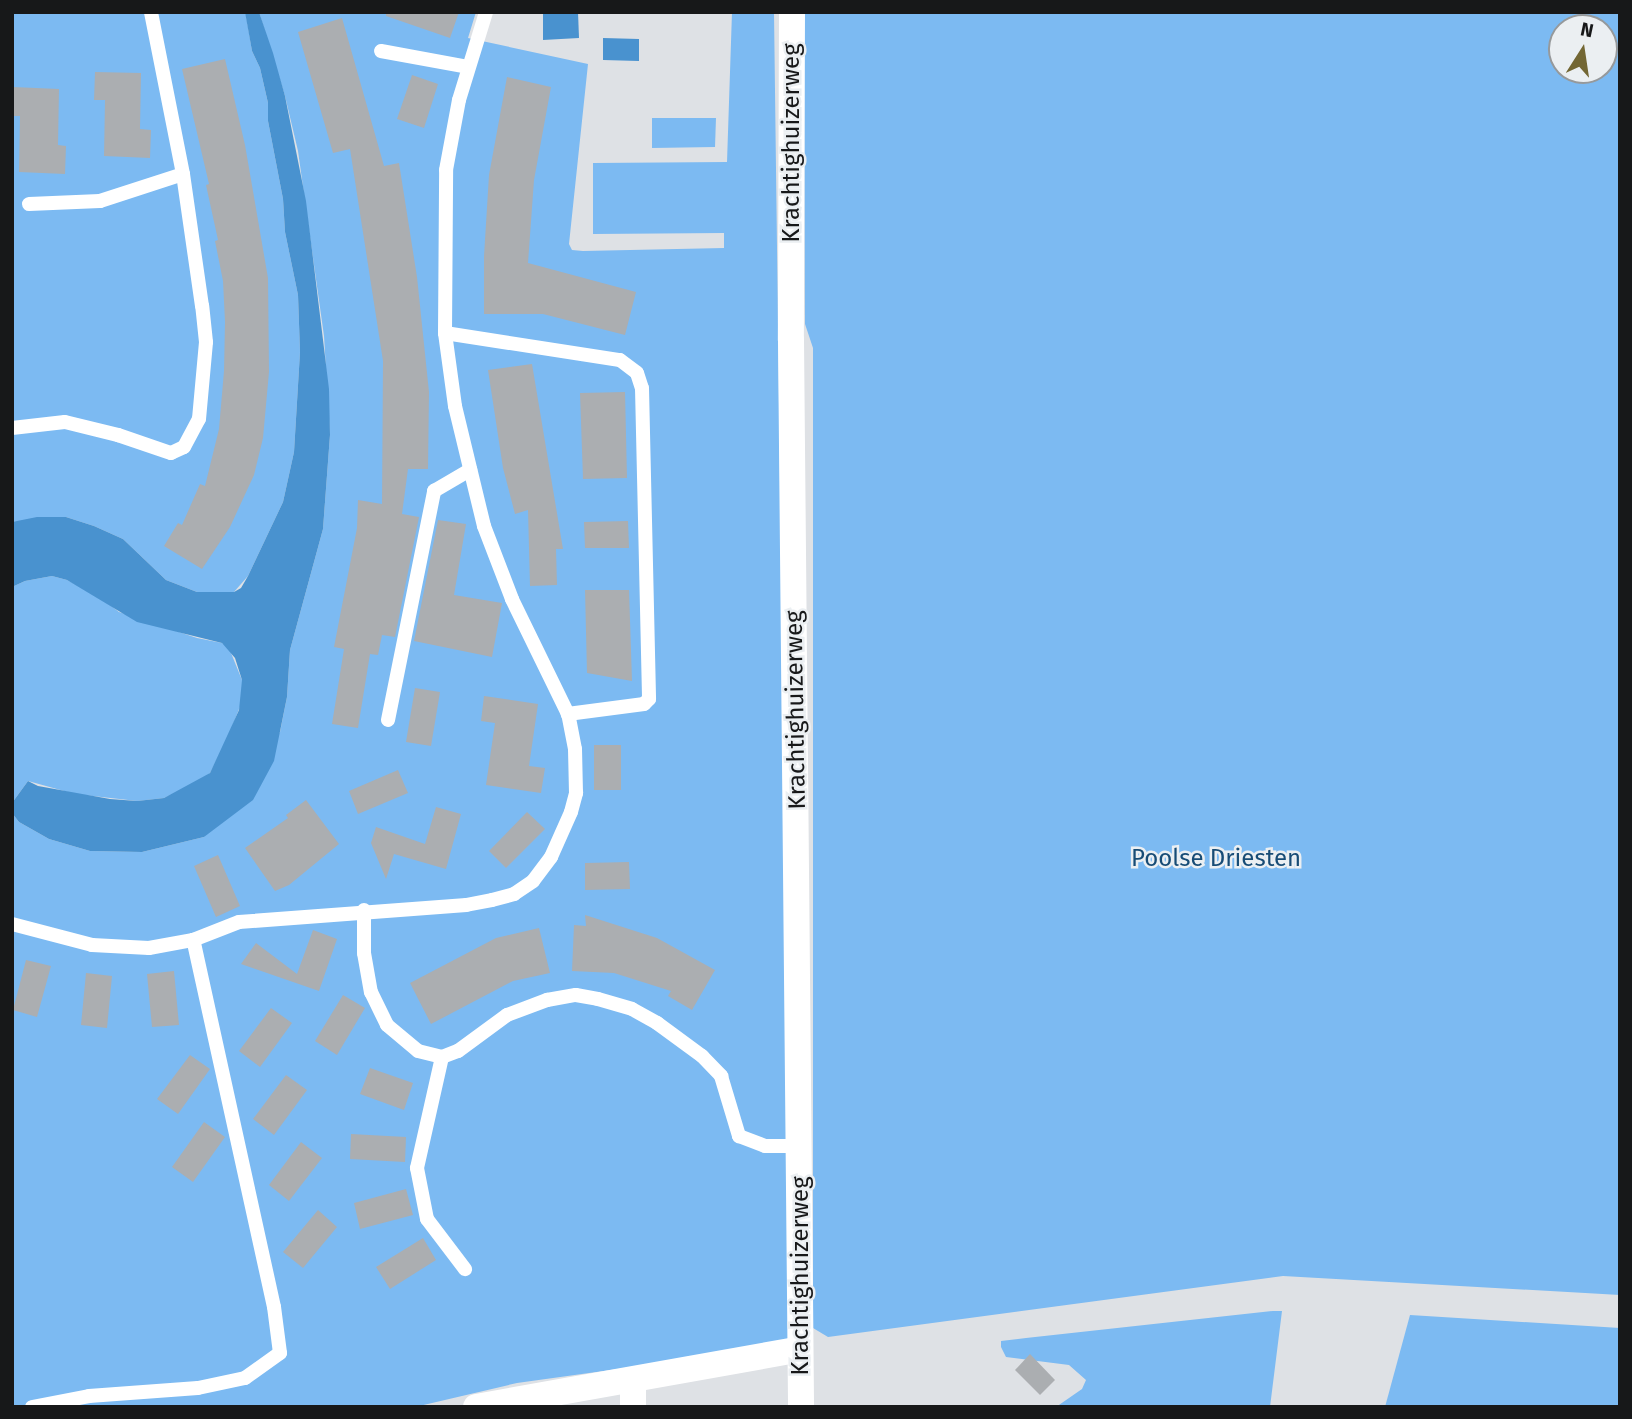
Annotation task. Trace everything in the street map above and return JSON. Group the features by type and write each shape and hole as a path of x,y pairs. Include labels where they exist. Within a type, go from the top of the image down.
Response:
{"street":[{"name":"Krachtighuizerweg","path":"792,12 791,340 801,1407"},
{"path":"476,1407 800,1349"},
{"path":"633,1380 633,1407"}],"lane":[{"path":"12,428 65,422 118,435 171,453 184,447 199,419 206,342 183,174 151,12"},
{"path":"12,924 92,945 149,948 193,940 239,922 364,910 466,905 514,894 533,881 551,857 571,812 576,793 575,750 568,714 512,599 484,526 455,406 445,332 446,170 468,67 486,12"},
{"path":"381,51 468,67"},
{"path":"29,204 100,201 183,174"},
{"path":"445,332 620,360 636,373 642,388 649,699 644,704 568,714"},
{"path":"388,720 434,491 470,470"},
{"path":"364,910 364,954 371,992 387,1026 418,1051 442,1057 458,1051 507,1015 547,1000 576,995 598,999 632,1010 657,1023 702,1056 720,1076 739,1136 765,1146 800,1146"},
{"path":"32,1407 89,1396 198,1388 245,1378 280,1353 274,1307 193,940"},
{"path":"442,1057 417,1168 427,1219 465,1269"}],"green space":[{"path":"12,12 245,12 252,51 260,68 268,103 268,121 283,199 285,232 298,295 300,352 294,452 283,502 248,576 234,592 197,592 166,580 123,539 66,517 12,522"},
{"path":"259,12 476,12 468,38 588,64 569,244 572,250 583,251 724,248 724,233 593,234 593,163 727,162 732,12 774,12 791,1345 517,1383 415,1407 12,1407 12,813 19,822 49,839 90,851 142,852 204,837 280,732 287,697 290,650 323,529 330,435 324,336 298,151 285,96"},
{"name":"Poolse Driesten","path":"804,12 1620,12 1620,1295 1283,1276 828,1337 813,1328 813,348 805,324"},
{"path":"652,118 716,118 715,147 652,148"},
{"path":"52,576 67,580 97,595 119,612 197,638 222,643 229,648 242,680 243,699 226,742 210,773 202,780 164,798 137,801 75,794 28,781 12,803 12,587 25,581"},
{"path":"1282,1311 1270,1407 1056,1407 1082,1389 1086,1380 1069,1365 1006,1357 1001,1347 1001,1341"},
{"path":"1410,1315 1620,1328 1620,1407 1385,1407"}],"shaded area":[{"path":"245,12 259,12 273,53 285,96 306,201 329,389 330,435 323,529 290,650 287,697 274,761 253,800 204,837 142,852 90,851 49,839 19,822 12,813 12,803 28,781 38,786 110,799 137,801 164,798 210,773 239,710 242,680 235,658 222,643 137,622 67,580 52,576 25,581 12,587 12,522 37,517 66,517 123,539 166,580 197,592 234,592 241,588 248,576 283,502 294,452 300,352 298,295 285,232 283,199 268,121 268,103 260,68 252,51"},
{"path":"543,12 578,12 579,38 543,40"},
{"path":"603,38 639,39 639,61 603,60"}],"building":[{"path":"386,12 459,12 450,38 386,16"},
{"path":"342,18 384,166 399,163 417,277 429,392 428,469 408,469 402,514 419,517 395,637 382,635 378,655 370,654 358,728 332,724 344,649 334,647 357,528 358,500 382,504 383,361 350,149 333,153 298,32"},
{"path":"225,59 245,145 268,278 269,372 263,438 254,475 230,527 202,569 164,546 178,523 182,525 200,484 205,486 219,429 224,371 225,322 223,281 215,241 218,240 206,185 209,184 182,69"},
{"path":"95,72 141,73 140,129 151,130 150,158 104,156 105,100 94,100"},
{"path":"412,75 438,84 424,128 397,119"},
{"path":"507,77 551,87 534,180 528,263 636,292 625,335 543,314 484,314 489,175"},
{"path":"13,87 59,89 58,145 66,146 65,174 19,172 20,116 12,116"},
{"path":"532,364 563,549 556,549 557,585 530,586 528,510 515,514 503,468 488,370"},
{"path":"625,392 627,478 583,479 580,393"},
{"path":"438,520 466,524 454,595 502,603 492,657 414,641"},
{"path":"628,521 629,548 585,548 584,522"},
{"path":"585,590 629,590 632,681 587,673"},
{"path":"415,688 440,692 431,746 406,742"},
{"path":"484,696 538,704 529,766 545,768 541,793 486,785 495,723 481,721"},
{"path":"594,745 621,745 621,790 594,790"},
{"path":"398,770 408,793 358,814 349,791"},
{"path":"306,800 339,844 289,885 275,891 245,848 288,818 286,815"},
{"path":"436,807 461,814 446,869 394,854 386,879 371,843 376,827 425,844"},
{"path":"527,812 545,829 506,868 489,851"},
{"path":"218,855 240,906 216,917 194,866"},
{"path":"629,862 630,889 585,890 585,863"},
{"path":"585,915 657,938 715,970 692,1010 668,996 671,991 614,973 572,971 574,925 586,926"},
{"path":"539,928 550,973 513,981 431,1024 410,983 496,938"},
{"path":"313,930 337,939 319,991 241,964 256,943 297,974"},
{"path":"26,960 51,966 37,1017 13,1010"},
{"path":"174,971 179,1025 152,1027 147,974"},
{"path":"86,973 112,976 107,1028 81,1025"},
{"path":"343,995 365,1008 337,1055 315,1041"},
{"path":"271,1008 292,1023 260,1067 239,1051"},
{"path":"190,1055 210,1069 178,1114 157,1099"},
{"path":"370,1068 413,1083 404,1110 360,1094"},
{"path":"286,1075 307,1090 274,1135 253,1119"},
{"path":"204,1122 225,1137 193,1182 172,1167"},
{"path":"351,1134 406,1137 405,1162 350,1159"},
{"path":"301,1142 322,1158 289,1201 269,1185"},
{"path":"406,1189 413,1215 360,1229 354,1203"},
{"path":"318,1210 337,1227 303,1268 283,1252"},
{"path":"423,1238 436,1260 390,1289 376,1267"},
{"path":"1030,1354 1055,1380 1040,1395 1015,1370"}]}
